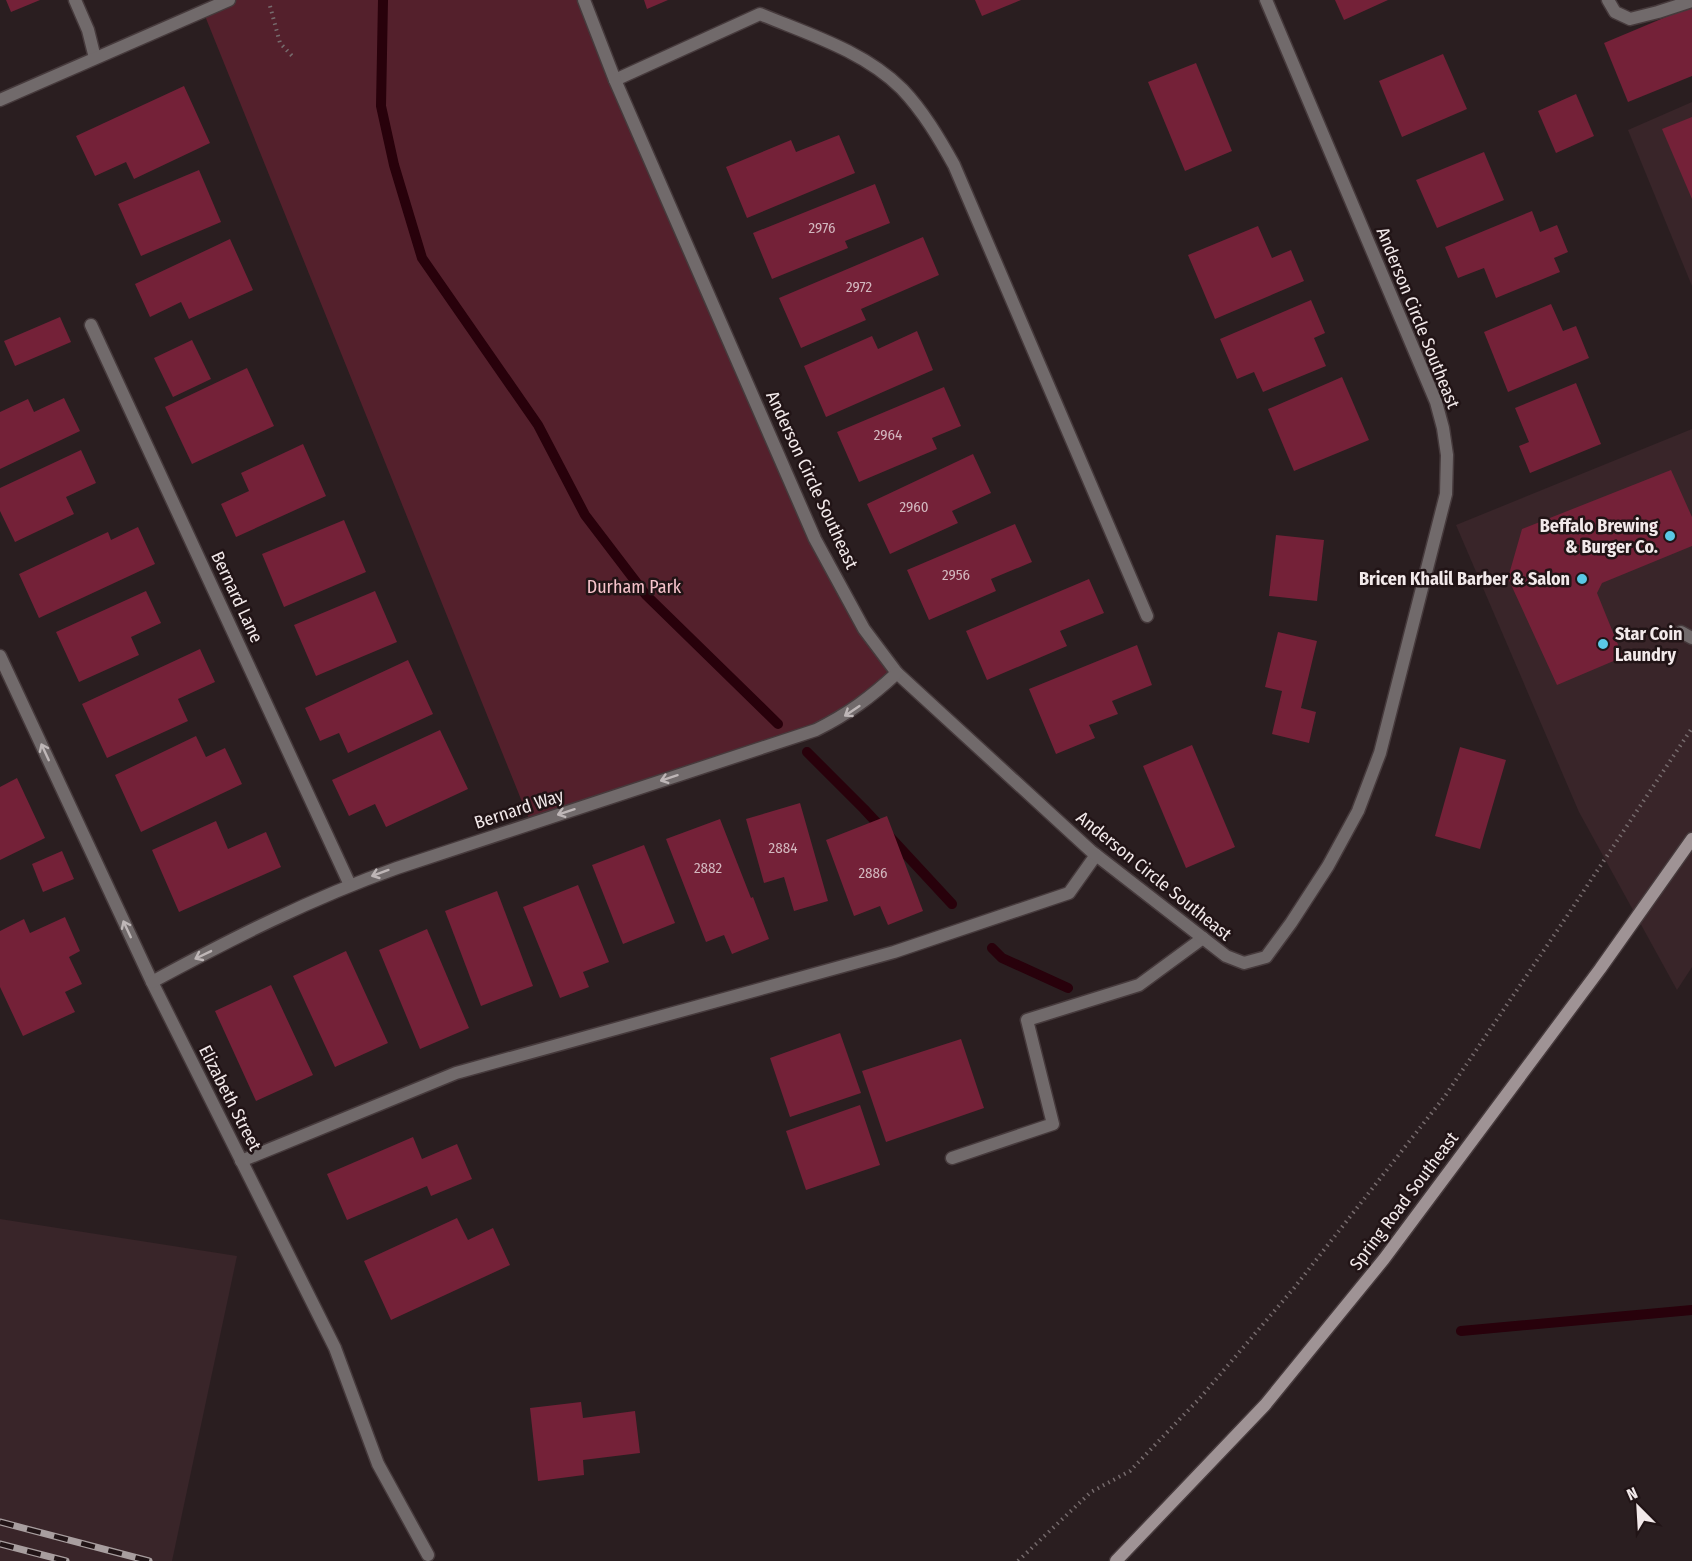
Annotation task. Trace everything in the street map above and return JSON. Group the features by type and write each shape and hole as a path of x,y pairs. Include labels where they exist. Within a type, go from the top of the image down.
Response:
{"main road":[{"name":"Spring Road Southeast","path":"1116,1561 1265,1405 1384,1259 1600,969 1692,839"}],"street":[{"path":"75,0 88,30 95,58"},
{"path":"0,100 229,0"},
{"name":"Anderson Circle Southeast","path":"584,0 615,80 815,539 864,629 897,673 1096,855 1226,956 1244,963 1266,957 1328,866 1358,811 1380,753 1446,494 1447,455 1436,402 1266,0"},
{"path":"1608,0 1615,12 1630,19 1692,1"},
{"path":"615,80 760,14 851,53 900,87 932,128 954,165 1147,616"},
{"name":"Bernard Lane","path":"91,325 350,885"},
{"name":"Elizabeth Street","path":"0,656 152,982 335,1348 378,1464 428,1555"},
{"name":"Bernard Way","path":"152,982 350,885 397,867 816,730 843,717 867,701 897,673"},
{"path":"241,1161 456,1073 894,952 1069,893 1096,855"},
{"path":"952,1158 1053,1124 1027,1020 1139,985 1203,938"}],"path":[{"path":"270,6 280,43 293,57"},
{"path":"1018,1561 1091,1492 1130,1471 1200,1398 1294,1288 1445,1096 1692,728"}],"shaded area":[{"path":"1692,102 1692,286 1628,130"},
{"path":"1692,429 1692,967 1677,990 1579,812 1456,525"},
{"path":"0,1219 237,1256 172,1561 0,1561"}],"green space":[{"name":"Durham Park","path":"229,0 584,0 815,539 897,673 843,717 531,824 203,11"}],"building":[{"path":"6,0 40,0 11,12"},
{"path":"644,0 668,0 647,9"},
{"path":"975,0 1021,0 982,16"},
{"path":"1335,0 1388,0 1344,20"},
{"path":"1692,6 1692,76 1628,102 1604,43"},
{"path":"1443,54 1467,109 1402,137 1379,81"},
{"path":"1196,63 1232,151 1185,171 1148,82"},
{"path":"184,86 210,143 134,179 126,162 95,176 76,136"},
{"path":"1576,94 1594,136 1556,153 1538,111"},
{"path":"1692,117 1692,199 1662,129"},
{"path":"839,135 855,173 747,218 726,167 791,140 796,152"},
{"path":"1484,152 1504,200 1437,228 1416,180"},
{"path":"199,170 221,222 141,256 118,204"},
{"path":"875,184 890,223 845,241 848,248 772,279 753,233"},
{"path":"1532,211 1540,232 1557,225 1568,252 1554,258 1560,272 1496,298 1484,268 1458,278 1445,247"},
{"path":"1258,226 1272,258 1291,250 1304,281 1215,319 1188,255"},
{"path":"923,237 939,275 861,309 866,320 801,348 779,298"},
{"path":"230,239 253,290 189,319 181,302 150,317 135,284"},
{"path":"1311,300 1325,333 1314,338 1326,366 1263,392 1254,372 1237,379 1220,339"},
{"path":"1551,304 1563,331 1576,326 1589,358 1508,392 1484,332"},
{"path":"60,317 71,342 15,366 4,341"},
{"path":"917,331 933,370 826,417 804,366 872,336 878,349"},
{"path":"192,340 211,379 173,397 154,358"},
{"path":"247,368 274,426 192,464 165,407"},
{"path":"1342,377 1369,440 1294,471 1268,409"},
{"path":"1576,383 1601,444 1530,473 1519,446 1529,442 1515,408"},
{"path":"944,387 961,426 932,438 937,449 859,482 837,432"},
{"path":"64,398 80,431 0,469 0,412 28,399 34,412"},
{"path":"303,444 326,496 236,537 221,504 249,491 241,473"},
{"path":"81,450 96,483 66,497 74,514 15,542 0,511 0,488"},
{"path":"973,454 991,493 952,511 958,523 890,554 867,504"},
{"path":"1671,470 1692,517 1692,546 1602,583 1597,593 1623,657 1557,685 1508,578 1522,529"},
{"path":"344,520 366,572 284,607 262,554"},
{"path":"1015,524 1032,562 991,579 996,591 929,620 907,570"},
{"path":"138,527 155,564 39,618 19,574 108,532 111,540"},
{"path":"1276,535 1324,540 1317,601 1269,596"},
{"path":"1089,579 1104,613 1060,631 1067,646 987,680 966,631"},
{"path":"146,591 161,623 131,637 139,655 79,682 56,632"},
{"path":"375,591 397,642 316,676 294,625"},
{"path":"1278,632 1317,641 1301,708 1316,712 1309,743 1272,734 1282,691 1265,687"},
{"path":"1137,645 1152,685 1112,701 1118,714 1089,725 1095,738 1056,754 1029,689"},
{"path":"200,649 215,682 178,699 188,721 107,758 82,704"},
{"path":"408,660 433,714 348,753 339,733 320,741 305,708"},
{"path":"440,730 468,789 386,827 375,804 349,816 332,780"},
{"path":"196,736 206,757 225,748 242,784 141,832 115,775"},
{"path":"1192,745 1235,847 1186,868 1143,766"},
{"path":"1460,747 1506,760 1480,849 1435,836"},
{"path":"17,778 45,838 0,860 0,787"},
{"path":"800,803 828,901 794,911 784,877 764,883 746,819"},
{"path":"887,816 923,911 888,925 880,906 854,916 826,840"},
{"path":"720,819 769,939 732,954 724,935 706,942 666,839"},
{"path":"216,821 228,849 266,832 281,867 179,912 152,850"},
{"path":"644,845 675,923 623,944 592,865"},
{"path":"62,851 74,879 43,892 32,864"},
{"path":"578,885 609,962 583,972 589,987 560,998 523,907"},
{"path":"497,891 533,986 481,1006 445,911"},
{"path":"65,917 80,951 69,957 82,984 65,992 75,1012 23,1036 0,987 0,931 24,919 30,933"},
{"path":"427,929 469,1028 420,1049 379,950"},
{"path":"346,951 388,1043 335,1067 293,976"},
{"path":"271,985 313,1075 256,1101 215,1011"},
{"path":"840,1033 861,1093 790,1117 770,1058"},
{"path":"961,1039 984,1108 886,1142 862,1071"},
{"path":"860,1105 880,1165 806,1190 786,1131"},
{"path":"413,1137 422,1159 457,1144 472,1179 431,1196 427,1186 347,1220 327,1174"},
{"path":"457,1218 468,1240 493,1228 510,1265 391,1320 364,1261"},
{"path":"581,1402 583,1418 635,1411 640,1453 583,1460 584,1475 538,1481 530,1408"}],"waterway":[{"path":"383,0 381,106 394,165 422,258 538,425 585,515 646,595 778,724"},
{"path":"807,752 864,809 952,904"},
{"path":"992,948 1002,958 1068,988"},
{"path":"1461,1331 1692,1310"}],"railway":[{"path":"0,1522 149,1561"},
{"path":"0,1544 66,1561"}],"place":[{"name":"Beffalo Brewing & Burger Co.","path":"1670,536"},
{"name":"Bricen Khalil Barber & Salon","path":"1582,579"},
{"name":"Star Coin Laundry","path":"1603,644"}]}
